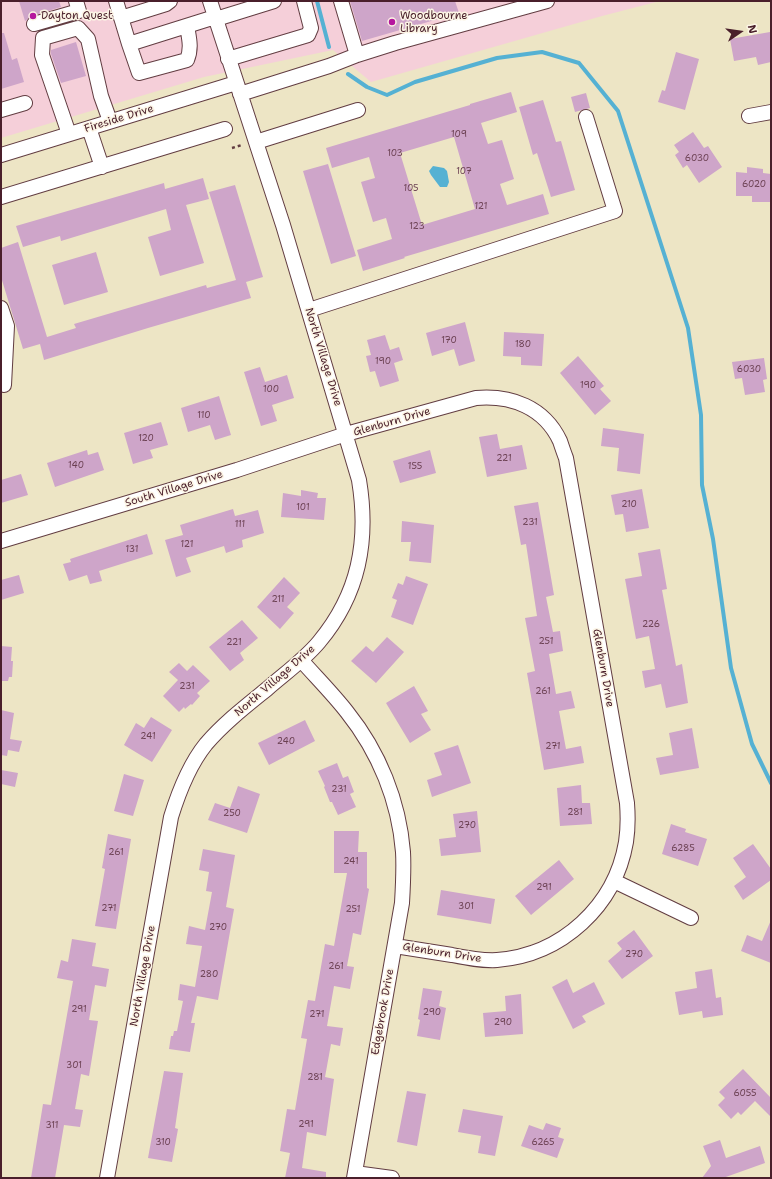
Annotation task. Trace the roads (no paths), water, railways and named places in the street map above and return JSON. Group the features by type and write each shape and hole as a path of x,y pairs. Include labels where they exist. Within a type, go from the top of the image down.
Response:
{"street":[{"path":"34,24 79,10 76,1"},
{"path":"116,1 129,44 140,73 187,60 190,53 187,26"},
{"path":"121,18 166,4 170,1"},
{"name":"North Village Drive","path":"107,1178 171,817 180,789 193,763 205,745 220,728 301,660 318,642 336,619 349,594 358,568 364,524 363,502 359,480 346,434 283,225 249,143 238,89 210,1"},
{"path":"129,44 274,1"},
{"path":"228,59 308,35 312,28 304,1"},
{"path":"341,1 357,55"},
{"name":"Fireside Drive","path":"1,155 110,121 329,66 395,43 547,1"},
{"path":"69,134 42,55 43,38 78,28 88,39 101,96 110,121"},
{"path":"1,110 25,103"},
{"path":"249,143 358,110"},
{"path":"749,116 771,112"},
{"path":"309,310 615,211 586,117"},
{"path":"89,128 102,167"},
{"path":"1,197 225,129"},
{"path":"1,308 6,326 4,385"},
{"name":"Glenburn Drive","path":"346,434 476,398 490,397 504,398 531,408 552,428 560,440 566,458 627,803 628,822 626,842 621,863 614,881 597,908 570,934 553,944 532,952 496,960 478,959 395,946"},
{"name":"South Village Drive","path":"1,541 237,470 346,434"},
{"name":"Edgebrook Drive","path":"301,660 347,712 367,740 383,771 392,795 403,851 404,877 402,903 354,1175"},
{"path":"614,881 691,918"},
{"path":"354,1175 392,1178"}],"water":[{"path":"433,166 444,168 447,171 449,182 447,187 440,187 431,175 429,171"}],"waterway":[{"path":"317,1 329,47"},
{"path":"348,74 367,87 387,95 415,82 497,58 542,52 579,63 618,111 688,328 701,415 702,485 713,539 731,668 752,744 771,783"}],"place":[{"name":"Dayton Quest","path":"33,16"},
{"name":"Woodbourne Library","path":"392,22"}]}
